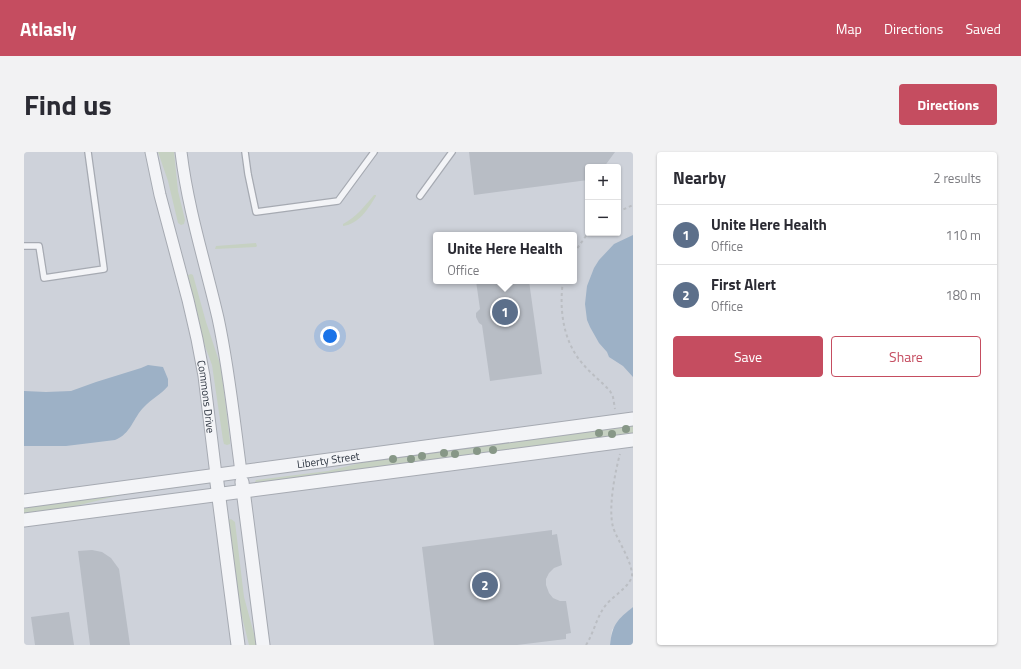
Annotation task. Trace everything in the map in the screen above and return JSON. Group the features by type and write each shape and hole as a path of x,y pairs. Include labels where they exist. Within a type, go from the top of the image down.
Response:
{"street":[{"name":"Commons Drive","path":"151,152 160,195 188,300 204,376 238,645"},
{"path":"181,152 191,215 225,355 263,645"},
{"name":"Liberty Street","path":"24,501 633,420"},
{"name":"Liberty Street","path":"24,520 633,440"}],"lane":[{"path":"24,246 39,246 44,278 104,269 88,152"},
{"path":"245,152 256,212 338,201 374,152"},
{"path":"420,196 452,152"}],"path":[{"path":"621,211 633,205"},
{"path":"577,249 586,236"},
{"path":"563,284 561,308 570,344 582,363 610,391 613,396 615,409"},
{"path":"586,645 604,608 622,590 632,576 632,562 613,527 613,493 620,454"}],"shaded area":[{"path":"24,152 633,152 633,607 612,630 610,645 24,645"}],"green space":[{"path":"158,152 174,152 178,191 185,220 184,224 181,225 178,223 168,181"},
{"path":"374,195 376,196 370,206 358,219 349,225 343,226 343,224 360,211"},
{"path":"256,243 256,247 215,249 216,246"},
{"path":"188,275 193,275 206,322 221,367 230,441 230,444 227,445 224,444 223,440 212,365 202,338 188,278"},
{"path":"633,425 633,434 255,482 256,480 328,471 389,456"},
{"path":"197,483 197,485 121,495 63,509 24,514 24,505"},
{"path":"231,519 235,522 244,597 257,645 249,645 237,597 227,522"}],"water":[{"path":"633,235 633,377 623,366 609,357 607,352 599,343 587,320 585,304 587,286 599,260 614,244"},
{"path":"148,365 163,367 168,379 168,386 140,411 125,434 115,440 66,446 24,446 24,391 71,391"},
{"path":"633,607 633,645 610,645 614,627 623,615"}],"building":[{"path":"469,152 615,152 606,164 585,164 585,180 474,195"},
{"path":"476,284 529,284 542,374 490,381 482,325 476,317 476,313 480,309"},
{"path":"552,530 552,535 557,534 562,565 554,568 549,573 546,579 546,585 553,598 560,601 566,601 571,633 566,634 566,639 517,645 434,645 422,547"},
{"path":"92,550 102,552 111,558 119,569 130,645 90,645 78,551"},
{"path":"69,612 74,645 35,645 31,617"}],"place":[{"name":"Unite Here Health","path":"505,312"},
{"name":"First Alert","path":"485,585"}]}
